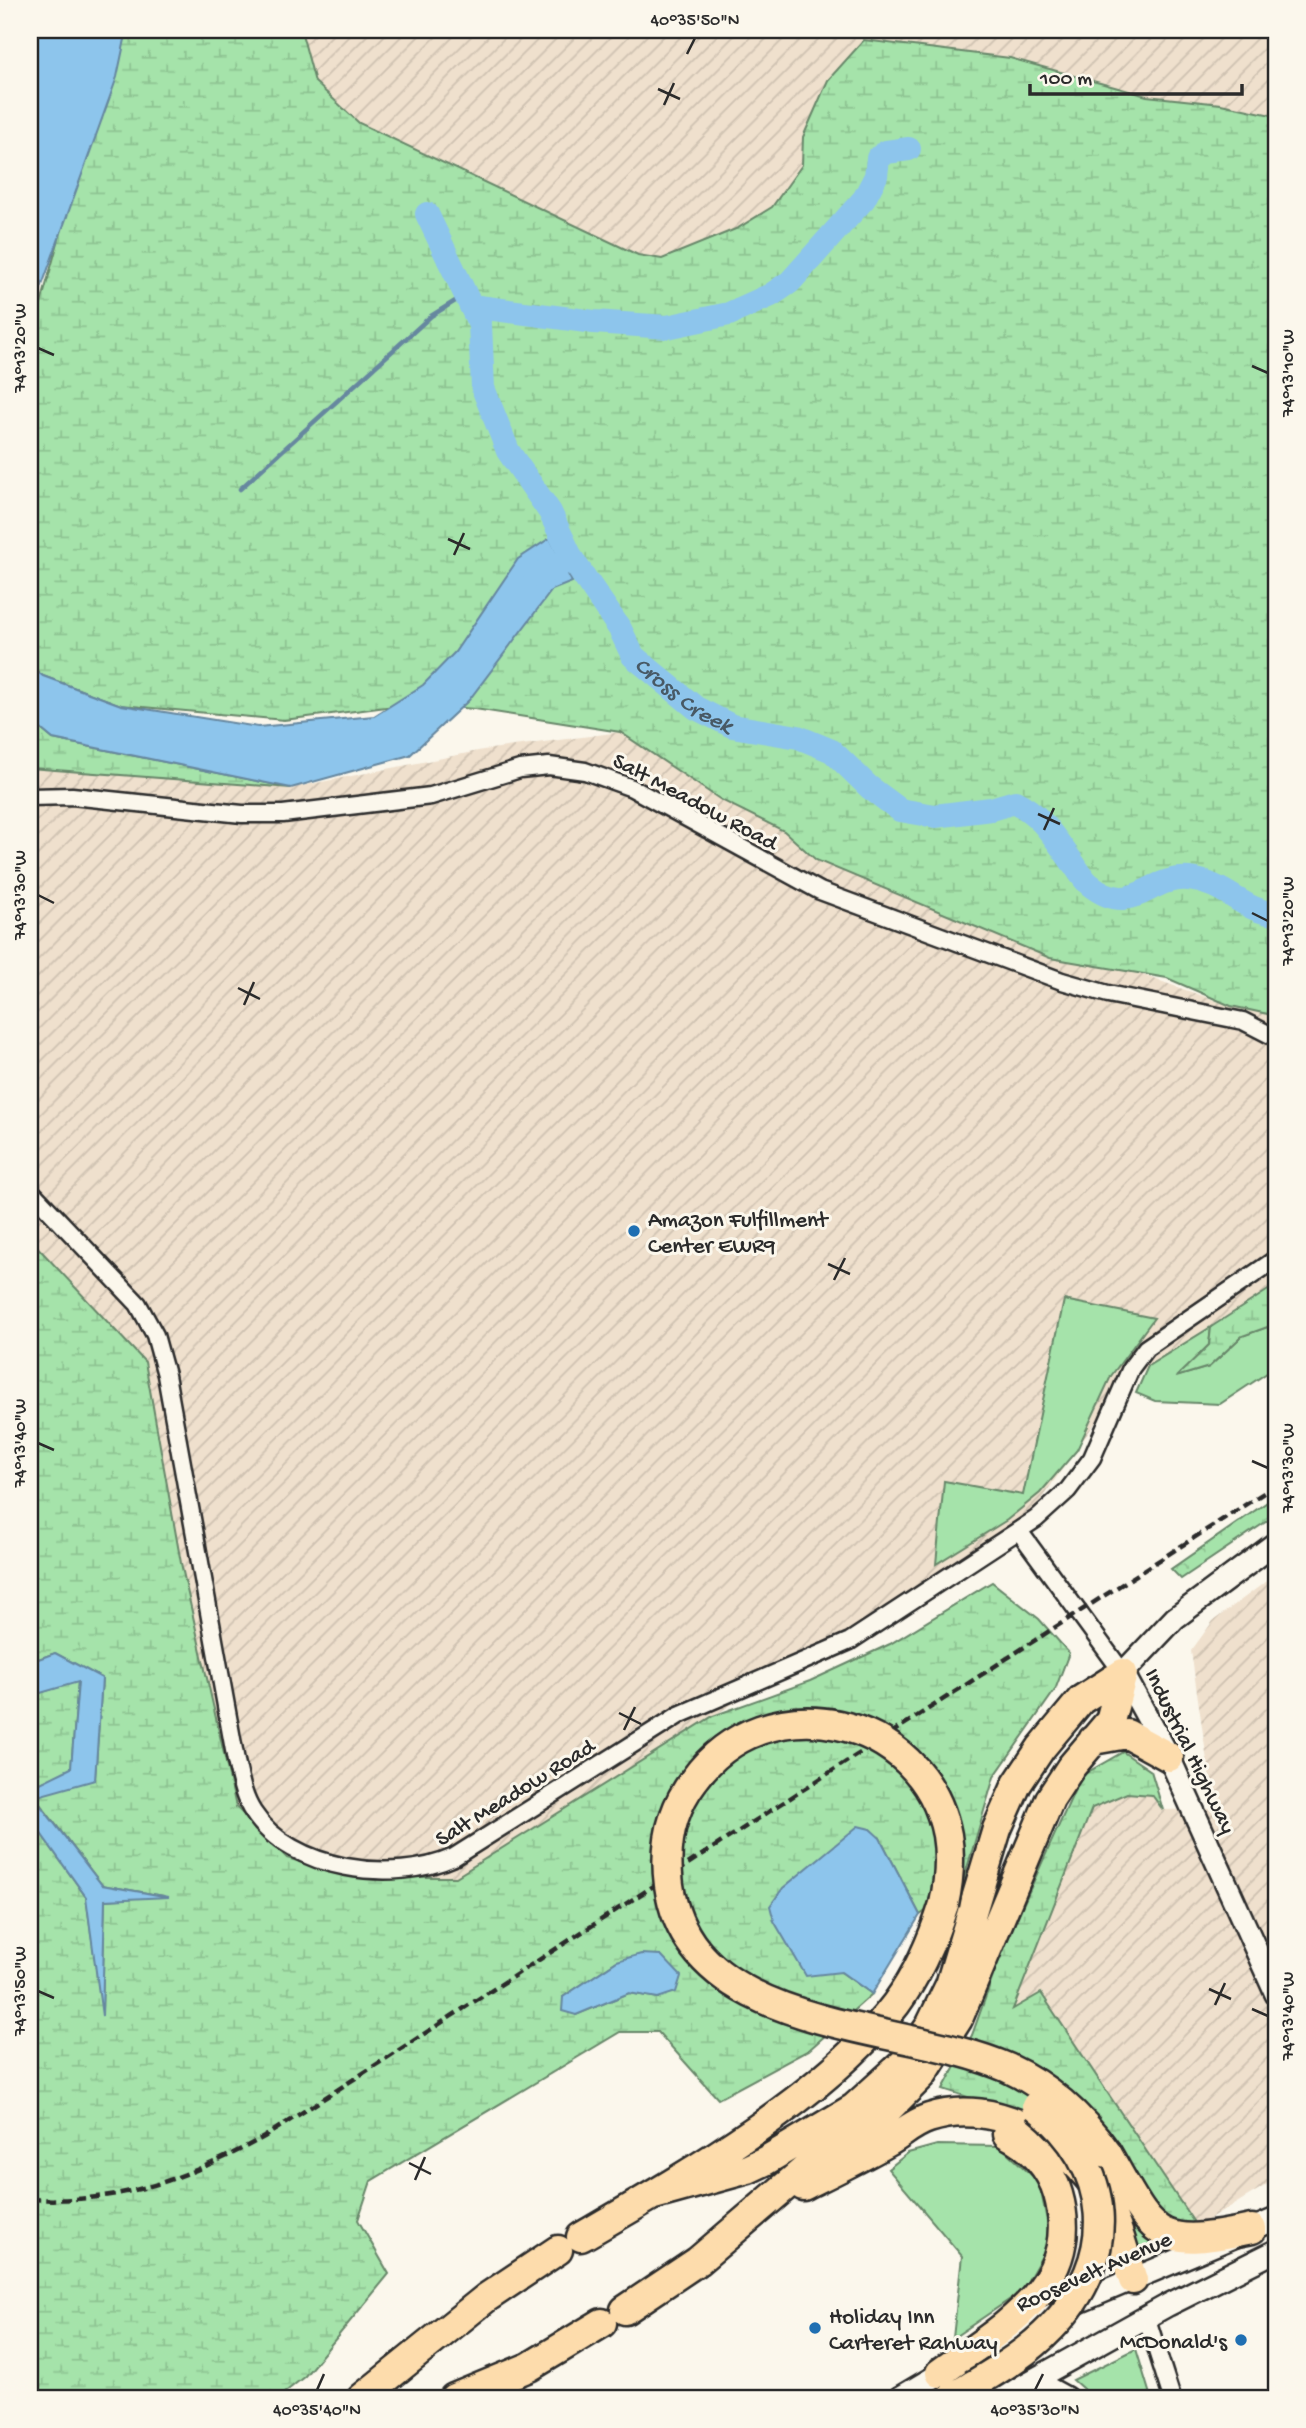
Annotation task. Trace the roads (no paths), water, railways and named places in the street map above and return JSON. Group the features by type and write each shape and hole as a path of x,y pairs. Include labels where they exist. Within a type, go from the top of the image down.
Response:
{"highway":[{"path":"454,2398 529,2367 614,2317 698,2261 821,2155 888,2109 937,2056 967,1999 1040,1819 1070,1767 1110,1721 1123,1673"},
{"path":"654,2195 748,2169 765,2161 854,2108 905,2062 930,2026 950,1985 997,1829 1017,1784 1041,1748 1081,1700 1123,1673"},
{"path":"362,2398 486,2298 570,2243 654,2195 801,2095 863,2040 910,1984 944,1904 949,1850 938,1807 913,1768 878,1740 837,1724 789,1721 742,1736 712,1757 681,1799 670,1830 668,1882 677,1914 692,1941 723,1974 766,2000 815,2018 982,2078 1020,2095 1065,2131 1089,2169 1097,2197 1099,2226 1094,2258 1081,2289 1063,2315 1038,2341 954,2386"},
{"path":"1093,1741 1111,1735 1133,1736 1169,1757"},
{"path":"815,2018 932,2046 1007,2068 1062,2103 1082,2120 1107,2153 1138,2207 1163,2232 1195,2240 1264,2224"},
{"path":"754,2212 889,2141 919,2122 951,2113 998,2116 1024,2126 1051,2143 1095,2186 1112,2216 1133,2280"},
{"path":"889,2141 931,2127 956,2123 999,2130 1035,2155 1051,2177 1060,2204 1063,2227 1056,2265 1040,2292 954,2386"},
{"path":"347,2398 404,2363"}],"main road":[{"name":"Industrial Highway","path":"1276,1543 1191,1604 1123,1673 1169,1757 1276,1994"},
{"name":"Roosevelt Avenue","path":"899,2398 954,2386 1036,2322 1264,2224"},
{"path":"1001,2398 1146,2316 1276,2251"},
{"path":"1133,2280 1146,2316"},
{"path":"1032,2380 1066,2398"}],"street":[{"name":"Salt Meadow Road","path":"30,797 72,796 242,814 283,814 431,796 520,769 573,768 598,774 632,788 820,891 1062,981 1108,994 1243,1021 1276,1038"},
{"name":"Salt Meadow Road","path":"30,1190 129,1293 155,1335 166,1375 243,1789 253,1811 266,1828 284,1843 313,1857 360,1867 393,1870 432,1866 454,1857 679,1715 849,1641 1018,1531 1052,1506 1092,1458 1131,1368 1146,1348 1276,1259"},
{"path":"1018,1531 1123,1673"},
{"path":"1146,2316 1172,2398"}],"water":[{"path":"30,30 127,30 117,77 30,319"},
{"path":"550,538 572,582 552,590 469,700 410,755 291,788 53,739 30,720 30,666 43,676 121,705 258,727 374,716 423,685 455,652 518,559"},
{"path":"55,1653 102,1678 95,1780 34,1797 102,1885 169,1897 105,1900 102,2016 86,1897 30,1818 30,1788 71,1768 78,1682 30,1696 30,1662"},
{"path":"858,1826 870,1829 880,1838 920,1915 872,1994 841,1972 806,1976 774,1921 770,1906 783,1888"},
{"path":"641,1954 661,1955 681,1976 676,1992 658,1998 629,1993 576,2015 562,2011 563,1997 617,1961"}],"waterway":[{"path":"471,306 594,322 667,327 729,314 771,295 790,282 864,199 876,176 878,158 886,152 909,149"},
{"path":"427,214 480,325 483,388 508,451 550,512 572,559"},
{"path":"240,489 431,316 465,295"},
{"name":"Cross Creek","path":"535,576 572,559 620,629 633,656 696,708 732,726 798,737 832,751 869,787 900,810 935,816 991,809 1015,802 1033,813 1085,880 1104,894 1118,898 1129,897 1162,883 1189,879 1213,886 1253,908 1276,914"}],"railway":[{"path":"30,2199 93,2197 152,2186 207,2165 264,2137 1276,1485"}],"place":[{"name":"Amazon Fulfillment Center EWR9","path":"634,1231"},
{"name":"Holiday Inn Carteret Rahway","path":"815,2328"},
{"name":"McDonald's","path":"1241,2340"}]}
